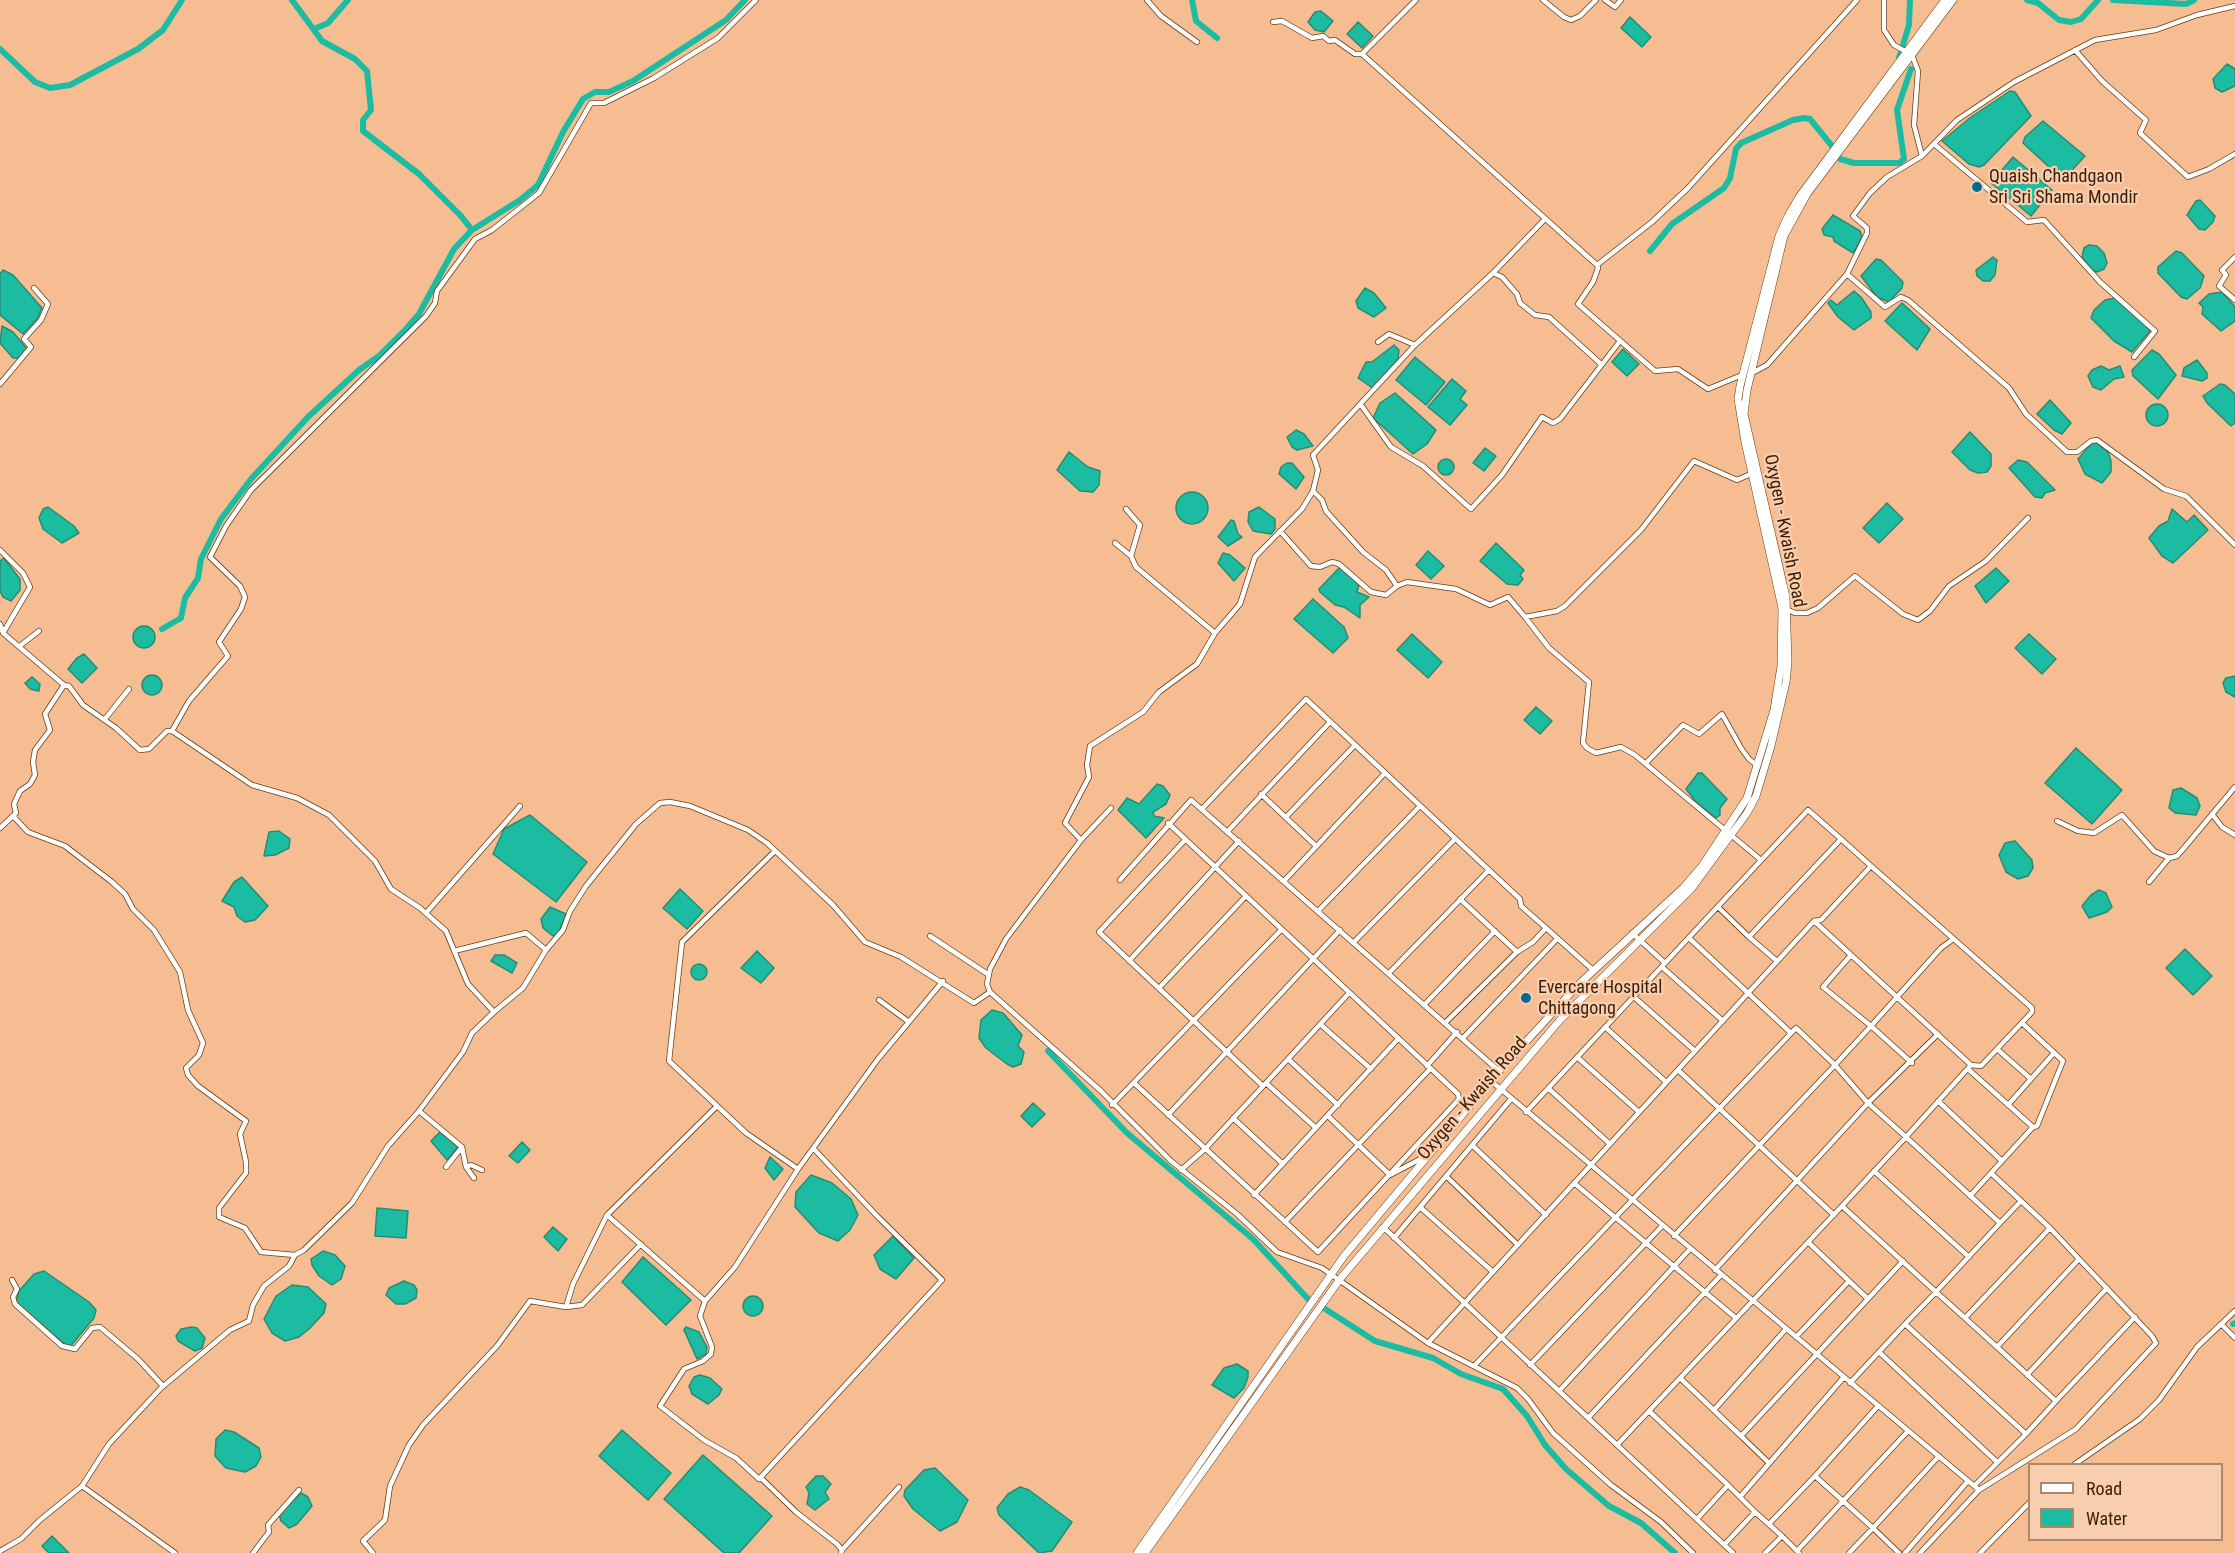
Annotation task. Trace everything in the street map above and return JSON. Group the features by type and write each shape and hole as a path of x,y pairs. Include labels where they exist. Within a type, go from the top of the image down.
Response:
{"main road":[{"name":"Oxygen - Kwaish Road","path":"1145,1553 1336,1277 1344,1256 1499,1071 1593,969 1683,888 1730,833 1747,798 1758,766 1778,688 1784,608 1738,399 1747,375 1779,236 1799,196 1945,0"},
{"name":"Oxygen - Kwaish Road","path":"1908,52 1953,0"},
{"name":"Oxygen - Kwaish Road","path":"1137,1553 1224,1426 1316,1301 1383,1227 1560,1020 1692,888 1756,796 1782,705 1788,663 1780,566 1744,414 1747,375"}],"street":[{"path":"172,731 189,701 228,656 219,642 241,609 245,597 240,586 210,557 226,526 251,490 426,316 435,303 437,291 475,239 492,230 539,194 591,103 604,103 654,78 718,38 756,0"},
{"path":"1147,0 1161,16 1197,42"},
{"path":"1362,54 1416,0"},
{"path":"1543,0 1563,17 1571,20 1580,16 1596,0"},
{"path":"1605,0 1615,7 1621,0"},
{"path":"1597,265 1652,222 1688,188 1857,0"},
{"path":"1884,0 1882,25 1894,45 1908,52 1918,71 1914,125 1922,156"},
{"path":"1273,22 1282,21 1312,38 1323,36 1329,41 1335,40 1355,54 1362,54 1544,220 1597,265 1593,282 1578,304 1655,371 1678,369 1708,389 1767,365 1847,274 1867,233 1867,228 1853,216 1879,183 1922,156 1957,120 1983,100 2075,50 2109,36 2156,30 2197,15 2235,6"},
{"path":"2075,50 2102,81 2146,120 2140,133 2188,177 2209,170 2235,154"},
{"path":"1934,144 2028,222 2044,220 2100,282 2155,331 2134,357"},
{"path":"1082,840 1065,823 1089,777 1087,765 1090,746 1143,711 1160,692 1197,664 1215,633 1240,604 1255,557 1302,509 1313,491 1318,470 1313,455 1415,345 1493,273 1544,220"},
{"path":"2235,257 2222,270 2226,275 2219,286 2235,300"},
{"path":"1493,273 1502,277 1517,294 1520,303 1535,315 1549,317 1601,364"},
{"path":"1847,274 1885,307 1900,297 1908,300 2009,388 2025,414 2067,452 2077,452 2091,441 2097,440 2164,489 2186,496 2235,545"},
{"path":"0,384 31,347 24,339 40,320 48,304 34,288"},
{"path":"1378,342 1389,334 1415,345"},
{"path":"1361,405 1391,447 1423,466 1471,509 1502,475 1542,417 1553,423 1560,419 1620,341"},
{"path":"1525,617 1557,612 1565,606 1641,530 1694,461 1737,480 1745,479 1753,473"},
{"path":"1313,491 1322,500 1326,510 1364,552 1386,570 1397,586"},
{"path":"1126,509 1140,525 1131,556"},
{"path":"1784,608 1795,613 1807,613 1818,608 1855,576 1903,614 1918,621 1930,611 1949,586 1986,561 2028,518"},
{"path":"1280,531 1311,566 1320,567 1332,562 1339,564 1364,587 1384,596 1407,582 1456,589 1490,605 1508,597 1549,648 1588,682 1583,743 1587,748 1596,753 1621,747 1646,763 1761,861"},
{"path":"1115,543 1131,556 1136,567 1215,633"},
{"path":"0,550 23,573 30,587 1,629 64,685 69,686 83,705 105,719 140,750 148,749 167,731 172,731 252,785 297,798 329,815 375,861 391,889 426,913 446,931 468,984 494,1012"},
{"path":"21,645 39,631"},
{"path":"0,828 16,813 14,804 20,791 30,784 35,775 33,762 35,750 50,730 45,714 64,685"},
{"path":"105,719 129,689"},
{"path":"1202,809 1306,699 1489,870 1546,928 1593,969"},
{"path":"1646,763 1683,725 1694,734 1699,734 1722,714 1741,748 1758,766"},
{"path":"1227,832 1330,722"},
{"path":"1286,817 1355,745"},
{"path":"1284,881 1385,773"},
{"path":"2149,882 2169,858 2177,855 2235,787"},
{"path":"1261,794 1316,846"},
{"path":"1120,880 1168,823 1191,800 1499,1071"},
{"path":"13,816 28,832 65,846 125,894 133,909 154,930 180,972 188,1010 203,1043 199,1055 186,1068 188,1075 198,1086 220,1099 246,1121 240,1134 246,1173 219,1208 219,1217 244,1228 261,1252 294,1255 304,1250 352,1203 387,1146 419,1111 464,1052 472,1033 522,988 539,965 546,950 563,930 585,886 636,824 660,803 670,801 725,818 748,830 775,851 833,905 865,942 901,957 944,981 974,1003 990,992"},
{"path":"426,913 520,806"},
{"path":"1318,911 1420,806"},
{"path":"1111,808 1082,840 1006,939 988,975 990,992 1077,1069 1182,1170 1277,1252 1299,1257 1336,1277 1428,1343 1516,1388 1528,1399 1553,1433 1611,1485 1661,1522 1693,1553"},
{"path":"1526,1112 1808,810 2032,1008 2022,1023 1981,1065 1970,1067 1617,1445"},
{"path":"2211,814 2222,827 2235,835"},
{"path":"2057,821 2078,831 2094,832 2122,815 2154,851 2169,858"},
{"path":"1134,1083 1318,1252 1459,1099 1458,1094 1168,823"},
{"path":"1354,942 1455,839"},
{"path":"1749,937 1841,839"},
{"path":"1185,840 1099,932 1228,1052 1316,1128"},
{"path":"1129,961 1239,842"},
{"path":"775,851 682,942 669,1060 746,1133 798,1169"},
{"path":"1428,1343 1814,921 1821,920 1871,866"},
{"path":"1389,972 1489,870"},
{"path":"1159,988 1245,897"},
{"path":"1460,899 1517,952"},
{"path":"1718,907 1777,961"},
{"path":"1814,921 1938,1034 2033,1127"},
{"path":"1446,1022 1517,952 1533,942 1546,928"},
{"path":"1112,1105 1281,930"},
{"path":"1168,1115 1340,930"},
{"path":"1425,1004 1495,931"},
{"path":"454,951 526,933 546,950"},
{"path":"1632,933 1723,1021"},
{"path":"930,936 988,975"},
{"path":"1689,938 1791,1033"},
{"path":"1674,1236 1941,948 1952,939"},
{"path":"1463,1038 1556,940"},
{"path":"1851,955 1823,987 1911,1063"},
{"path":"899,1487 842,1552 736,1458 704,1440 660,1406 684,1369 703,1361 711,1354 712,1347 700,1316 705,1301 735,1268 798,1169 878,1059 944,981"},
{"path":"1182,1170 1205,1149 1349,993"},
{"path":"1634,997 1695,1051"},
{"path":"879,1000 909,1022"},
{"path":"1970,1196 2033,1127 2037,1126 2063,1063 2022,1023"},
{"path":"1320,1024 1371,1069"},
{"path":"1605,1027 1666,1083"},
{"path":"1474,1366 1796,1028 1868,1103 2000,1223"},
{"path":"1285,1222 1429,1068 1457,1032"},
{"path":"1715,1270 1868,1103 1938,1034"},
{"path":"1254,1195 1398,1039"},
{"path":"1997,1049 2031,1079"},
{"path":"2008,1105 2054,1053"},
{"path":"1577,1058 1639,1112"},
{"path":"1288,1059 1338,1106"},
{"path":"1678,1070 1834,1215"},
{"path":"1491,1081 1977,1488"},
{"path":"1548,1088 1610,1144"},
{"path":"1394,1238 1511,1099"},
{"path":"1938,1101 2002,1161"},
{"path":"566,1307 573,1284 608,1215 717,1106"},
{"path":"419,1111 462,1147 466,1167 474,1178"},
{"path":"1328,1116 1390,1175"},
{"path":"1233,1118 1283,1164"},
{"path":"1472,1145 1546,1215"},
{"path":"446,1167 462,1147"},
{"path":"759,1479 942,1280 814,1149"},
{"path":"1390,1175 1432,1153"},
{"path":"466,1167 471,1165 482,1170"},
{"path":"1874,1171 1969,1257"},
{"path":"1977,1488 2076,1429 2154,1345 2156,1340 2050,1228 1991,1173"},
{"path":"1446,1176 1518,1245"},
{"path":"1574,1183 1736,1318"},
{"path":"1850,1383 2021,1201"},
{"path":"1842,1206 2056,1401"},
{"path":"1420,1207 1493,1272"},
{"path":"608,1215 705,1301"},
{"path":"1530,1365 1662,1226"},
{"path":"1383,1227 1733,1553"},
{"path":"1965,1318 2050,1228"},
{"path":"1808,1242 1868,1299"},
{"path":"373,1553 363,1541 385,1520 390,1486 409,1445 423,1425 497,1346 530,1301 566,1307 582,1305 641,1244"},
{"path":"1559,1391 1690,1249"},
{"path":"0,1551 21,1539 40,1520 82,1486 109,1444 163,1386 230,1330 249,1322 253,1305 264,1286 289,1266 294,1255"},
{"path":"1997,1347 2079,1259"},
{"path":"1741,1436 1903,1261"},
{"path":"1588,1418 1721,1275"},
{"path":"12,1280 17,1289 13,1297 15,1304 62,1346 75,1349 92,1328 100,1327 138,1359 163,1386"},
{"path":"1796,1337 1849,1281"},
{"path":"2026,1375 2107,1288"},
{"path":"2076,1463 2140,1419 2159,1400 2197,1347 2235,1311"},
{"path":"1920,1553 1997,1462 2135,1317"},
{"path":"1905,1324 2026,1434"},
{"path":"2221,1324 2235,1338"},
{"path":"1714,1410 1786,1329"},
{"path":"1879,1352 1997,1462"},
{"path":"1740,1497 1844,1377"},
{"path":"1680,1378 1769,1463"},
{"path":"1769,1524 1878,1406"},
{"path":"1649,1411 1798,1552 1908,1431"},
{"path":"1849,1553 1939,1456"},
{"path":"1815,1476 1899,1553"},
{"path":"1905,1553 1968,1481"},
{"path":"1697,1520 1728,1485"},
{"path":"82,1486 174,1553"},
{"path":"253,1553 268,1532 268,1525 299,1490"},
{"path":"1980,1553 2028,1504"},
{"path":"1724,1545 1755,1512"},
{"path":"1766,1553 1782,1536"}],"water":[{"path":"1321,11 1333,21 1324,32 1315,30 1308,22 1315,12"},
{"path":"1630,17 1651,37 1642,47 1621,28"},
{"path":"1358,22 1373,36 1362,48 1347,34"},
{"path":"2227,64 2235,69 2235,86 2222,92 2215,88 2213,79"},
{"path":"2010,91 2015,92 2031,116 1984,165 1979,167 1969,164 1942,141 1971,117"},
{"path":"2043,121 2085,156 2063,180 2023,143 2025,137"},
{"path":"2013,157 2052,190 2031,216 1991,183"},
{"path":"2200,200 2215,216 2213,222 2205,230 2199,229 2187,215 2196,201"},
{"path":"1833,215 1860,231 1862,237 1853,253 1834,241 1833,237 1824,235 1822,229"},
{"path":"2089,245 2097,246 2104,253 2107,263 2104,269 2097,272 2092,270 2082,257 2084,248"},
{"path":"2176,251 2182,253 2204,276 2200,288 2187,299 2181,297 2158,273 2158,267"},
{"path":"1993,257 1997,260 1995,275 1990,281 1983,281 1977,276 1976,270"},
{"path":"1876,259 1881,260 1903,282 1902,288 1889,302 1877,297 1861,276"},
{"path":"3,270 13,275 42,308 37,319 23,334 0,315 0,274"},
{"path":"1365,288 1374,293 1386,308 1374,317 1358,308 1356,301"},
{"path":"1854,291 1871,312 1871,318 1854,330 1838,317 1828,303 1831,300 1837,305"},
{"path":"2222,292 2235,307 2235,321 2221,331 2202,314 2203,307 2199,303 2209,294"},
{"path":"2115,298 2146,324 2150,331 2132,352 2114,341 2091,318 2094,310 2105,300"},
{"path":"1902,303 1930,329 1917,350 1885,321"},
{"path":"2,326 13,332 27,349 19,358 13,358 0,343"},
{"path":"1394,345 1399,350 1398,359 1376,386 1371,387 1358,378 1366,362 1372,362"},
{"path":"1623,349 1639,364 1627,376 1612,362"},
{"path":"2152,350 2159,354 2176,375 2158,399 2133,376 2132,370"},
{"path":"1415,357 1445,382 1426,405 1396,380"},
{"path":"2197,360 2207,373 2207,378 2202,381 2182,376 2184,368"},
{"path":"2101,366 2109,370 2120,366 2124,377 2114,379 2101,390 2093,387 2088,376 2092,370"},
{"path":"1452,379 1466,391 1460,399 1467,405 1450,425 1428,407"},
{"path":"2220,384 2225,385 2235,394 2235,423 2231,426 2207,403 2203,396"},
{"path":"1395,393 1436,430 1427,444 1413,454 1373,418 1380,403"},
{"path":"2050,400 2071,423 2062,434 2054,430 2037,414"},
{"path":"2153,404 2161,404 2168,411 2168,419 2161,426 2153,426 2146,419 2146,411"},
{"path":"1296,430 1304,434 1313,446 1297,450 1292,447 1287,437"},
{"path":"1970,432 1991,454 1991,466 1987,472 1978,473 1970,470 1952,452"},
{"path":"2096,442 2108,452 2111,461 2111,472 2102,483 2085,474 2078,459 2091,444"},
{"path":"1485,448 1496,456 1484,471 1473,463"},
{"path":"1069,452 1088,467 1100,471 1099,485 1093,492 1080,491 1057,470"},
{"path":"1446,459 1454,467 1446,475 1438,467"},
{"path":"2018,460 2027,462 2055,490 2045,493 2042,498 2035,497 2009,468"},
{"path":"1292,463 1304,477 1296,489 1279,474 1281,467"},
{"path":"1192,492 1204,496 1208,508 1204,520 1192,524 1180,520 1176,508 1180,496"},
{"path":"1887,503 1903,519 1879,543 1863,528"},
{"path":"48,507 74,526 79,533 62,543 43,529 39,518 43,509"},
{"path":"1259,507 1275,519 1275,529 1271,534 1253,531 1248,522 1249,512"},
{"path":"2172,509 2187,522 2194,515 2208,530 2173,563 2162,556 2149,538 2159,526 2168,521"},
{"path":"1231,520 1234,521 1238,534 1242,537 1228,546 1218,537"},
{"path":"1496,543 1524,570 1520,575 1523,579 1518,585 1507,584 1480,561"},
{"path":"1428,551 1444,566 1431,579 1416,565"},
{"path":"1223,553 1230,555 1245,568 1234,581 1218,563"},
{"path":"4,558 20,579 20,590 11,601 3,597 0,591 0,561"},
{"path":"1340,567 1359,585 1357,592 1369,597 1360,605 1360,618 1344,607 1335,605 1320,592 1319,589"},
{"path":"1996,568 2009,581 1986,603 1975,586"},
{"path":"1313,599 1344,627 1348,638 1333,653 1294,619"},
{"path":"140,626 148,626 155,633 155,641 148,648 140,648 133,641 133,633"},
{"path":"1412,634 1442,662 1428,678 1397,650"},
{"path":"2029,634 2056,659 2042,674 2015,648"},
{"path":"84,654 97,668 82,683 68,669 77,658"},
{"path":"152,675 159,678 162,685 159,692 152,695 145,692 142,685 145,678"},
{"path":"2235,676 2235,697 2226,692 2223,683 2226,678"},
{"path":"32,677 40,684 39,691 30,689 25,683"},
{"path":"1536,707 1552,721 1540,734 1524,720"},
{"path":"2076,748 2122,790 2092,824 2045,783"},
{"path":"1698,773 1702,773 1727,799 1720,808 1720,815 1716,818 1696,802 1686,789"},
{"path":"1157,784 1163,786 1170,795 1166,804 1153,812 1154,816 1164,818 1146,838 1118,810 1127,798 1139,804"},
{"path":"2181,788 2197,798 2200,806 2196,815 2175,813 2169,808 2173,790"},
{"path":"530,815 587,862 556,902 493,854 504,829"},
{"path":"279,831 290,839 289,848 275,855 264,856 269,832"},
{"path":"2015,841 2032,860 2033,868 2028,876 2018,879 2006,872 1999,855 2005,843"},
{"path":"242,877 268,906 255,920 245,922 237,916 234,907 222,901 234,882"},
{"path":"680,889 703,911 687,929 663,908"},
{"path":"2099,890 2106,893 2112,907 2107,912 2089,918 2082,906 2091,895"},
{"path":"550,907 566,914 558,934 553,936 543,928 541,919"},
{"path":"2185,949 2212,976 2193,995 2166,968"},
{"path":"757,951 774,968 761,983 741,968"},
{"path":"495,955 504,955 517,963 512,973 491,961"},
{"path":"699,964 707,972 699,980 691,972"},
{"path":"992,1010 1003,1013 1022,1035 1018,1046 1024,1052 1021,1064 1013,1067 1007,1064 986,1048 979,1038 981,1020"},
{"path":"1033,1103 1045,1114 1032,1127 1021,1116"},
{"path":"440,1132 458,1147 447,1160 431,1141"},
{"path":"522,1142 530,1150 518,1163 509,1156"},
{"path":"770,1157 783,1169 774,1180 765,1168"},
{"path":"811,1175 832,1183 851,1199 858,1215 850,1230 838,1241 819,1233 795,1207 796,1192"},
{"path":"377,1208 408,1211 406,1238 375,1236"},
{"path":"553,1227 567,1239 558,1251 544,1237"},
{"path":"893,1236 914,1258 896,1279 880,1269 874,1255"},
{"path":"323,1251 335,1255 345,1266 341,1279 332,1285 319,1276 312,1265 311,1259"},
{"path":"643,1257 691,1300 666,1325 622,1282"},
{"path":"44,1271 89,1302 96,1310 94,1318 69,1348 16,1302 19,1291 34,1274"},
{"path":"404,1281 414,1285 417,1290 416,1298 405,1304 396,1304 386,1295 389,1288"},
{"path":"292,1285 308,1287 326,1304 324,1313 309,1329 299,1337 285,1341 272,1333 264,1319 276,1296"},
{"path":"749,1296 757,1296 763,1302 763,1310 757,1316 749,1316 743,1310 743,1302"},
{"path":"686,1327 699,1332 707,1347 706,1354 697,1359 684,1330"},
{"path":"197,1328 205,1338 202,1348 195,1351 178,1341 176,1336 181,1329"},
{"path":"1237,1364 1248,1371 1248,1377 1244,1388 1234,1398 1212,1385 1224,1368"},
{"path":"700,1375 710,1378 722,1389 719,1395 708,1404 692,1394 689,1386 694,1377"},
{"path":"225,1430 234,1432 259,1448 261,1457 256,1466 245,1472 226,1468 215,1456 216,1439"},
{"path":"622,1430 671,1473 648,1500 599,1456"},
{"path":"703,1455 772,1516 739,1553 724,1553 664,1499"},
{"path":"935,1468 968,1500 957,1522 940,1531 913,1509 904,1496 905,1490 924,1470"},
{"path":"816,1476 823,1476 831,1484 825,1492 829,1499 815,1510 807,1504 809,1493 806,1487"},
{"path":"1020,1487 1029,1490 1072,1522 1052,1551 1039,1553 999,1515 997,1508 1008,1494"},
{"path":"301,1493 308,1497 312,1506 297,1524 289,1528 281,1521 279,1514"},
{"path":"52,1536 69,1553 49,1553 42,1546"}],"waterway":[{"path":"0,49 35,82 50,88 70,85 138,49 163,30 182,0"},
{"path":"292,0 322,41 355,59 367,71 371,110 363,120 363,131 419,174 472,230"},
{"path":"314,29 328,23 348,0"},
{"path":"162,629 181,618 185,598 198,578 201,559 221,519 251,479 308,417 359,370 379,356 406,329 419,314 454,249 472,230 520,200 538,185 563,132 583,99 595,92 609,92 633,81 726,20 745,0"},
{"path":"1192,0 1196,21 1217,38"},
{"path":"1899,58 1909,25 1910,0"},
{"path":"2027,0 2038,3 2059,20 2071,22 2081,19 2098,0"},
{"path":"2113,0 2186,4 2194,0"},
{"path":"1840,159 1854,163 1899,163 1904,159 1897,110 1911,69"},
{"path":"1650,251 1672,224 1724,188 1730,178 1736,149 1741,143 1793,120 1804,118 1810,119 1832,146"},
{"path":"1048,1051 1127,1133 1253,1239 1309,1300"},
{"path":"1322,1307 1375,1341 1433,1358 1461,1374 1503,1389 1527,1416 1545,1445 1566,1469 1609,1506 1641,1523 1675,1553"}],"place":[{"name":"Quaish Chandgaon Sri Sri Shama Mondir","path":"1977,187"},
{"name":"Evercare Hospital Chittagong","path":"1526,998"}]}
